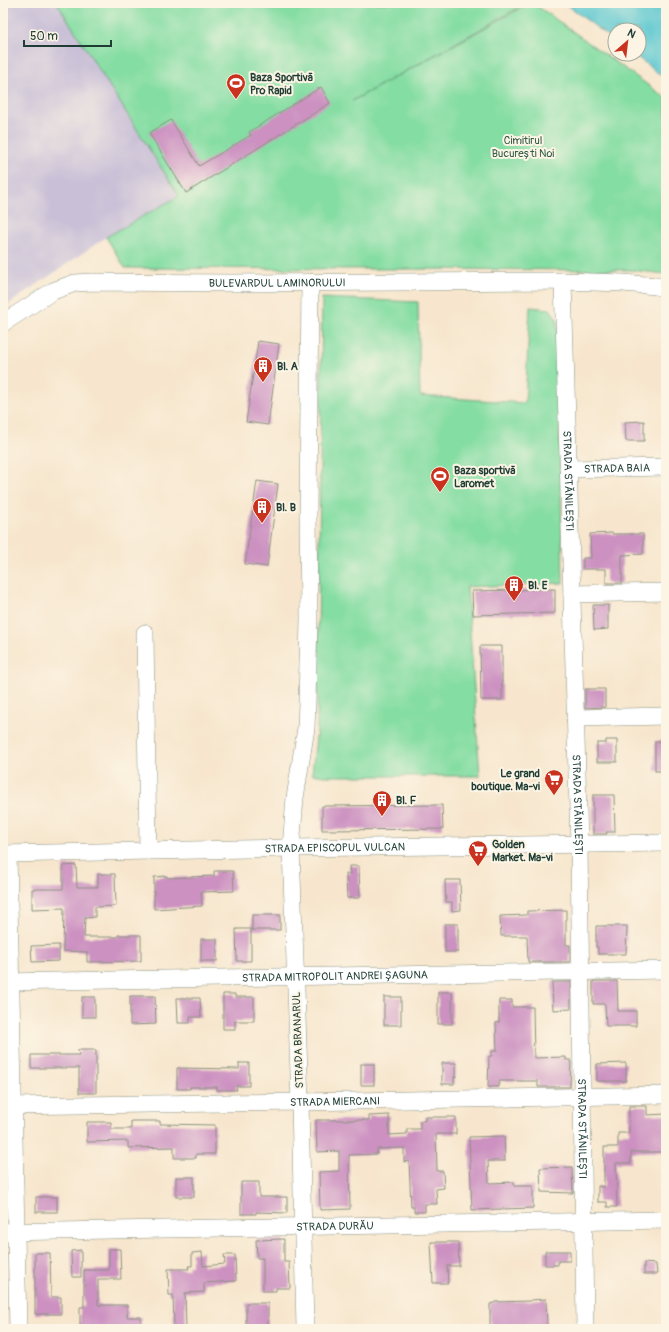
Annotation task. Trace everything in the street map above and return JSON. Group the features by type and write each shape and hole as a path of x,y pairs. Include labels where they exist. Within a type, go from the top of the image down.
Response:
{"street":[{"name":"BULEVARDUL LAMINORULUI","path":"3,323 53,291 75,283 563,281 623,283 656,286 666,289"},
{"name":"STRADA STĂNILEȘTI","path":"563,281 579,844 585,1329"},
{"name":"STRADA BRANARUL","path":"305,1329 300,1102 291,848 295,798 306,728 307,709 309,620 308,514 310,282"},
{"name":"STRADA BAIA","path":"568,469 666,467"},
{"path":"572,594 666,592"},
{"path":"145,633 148,851"},
{"path":"575,718 666,716"},
{"name":"STRADA EPISCOPUL VULCAN","path":"6,854 291,848 666,844"},
{"path":"6,854 9,1232 18,1329"},
{"name":"STRADA MITROPOLIT ANDREI ȘAGUNA","path":"7,982 581,970 666,970"},
{"name":"STRADA MIERCANI","path":"8,1106 666,1095"},
{"name":"STRADA DURĂU","path":"9,1232 666,1220"}],"shaded area":[{"path":"3,3 57,3 179,196 106,237 3,308"}],"green space":[{"name":"Cimitirul București Noi","path":"57,3 527,3 352,101 530,3 533,3 607,56 607,62 616,62 666,98 666,274 631,270 125,268 106,237 179,196"},
{"name":"Baza sportivă Laromet","path":"322,298 418,302 420,396 525,403 530,307 550,309 557,319 563,583 467,587 480,776 325,776 312,774 317,728"}],"water":[{"path":"564,3 666,3 666,79 644,62 647,62 647,22 607,22 607,35"}],"building":[{"path":"321,87 330,103 186,193 149,133 171,120 199,166 251,135 249,132"},
{"name":"Bl. A","path":"258,341 279,344 268,425 246,422"},
{"path":"644,421 644,441 626,441 625,422"},
{"name":"Bl. B","path":"257,481 278,484 267,567 245,564"},
{"path":"590,534 643,534 643,554 622,555 622,583 606,583 606,569 583,569 583,558 591,558"},
{"name":"Bl. E","path":"555,589 555,613 473,615 472,591"},
{"path":"593,605 608,605 608,629 594,630"},
{"path":"480,646 502,646 502,700 481,700"},
{"path":"585,689 605,689 605,707 585,708"},
{"path":"606,740 617,740 617,762 597,762 597,743 606,743"},
{"path":"655,741 666,741 666,771 655,771"},
{"path":"593,795 614,795 615,832 606,832 607,834 593,834"},
{"name":"Bl. F","path":"442,805 443,829 322,830 322,806"},
{"path":"76,865 77,887 98,887 98,874 115,874 116,906 95,907 95,917 85,918 84,937 141,935 141,961 87,962 87,952 63,951 64,908 32,909 32,889 63,889 63,866"},
{"path":"349,866 359,866 360,898 347,898 346,874 350,874"},
{"path":"214,871 233,871 234,891 201,892 202,906 154,909 154,877 167,876 167,878 214,876"},
{"path":"445,880 460,880 461,910 452,911 452,902 446,902"},
{"path":"566,910 566,945 570,945 570,962 528,962 527,936 501,936 500,916 527,915 527,911"},
{"path":"252,915 280,915 280,930 252,930"},
{"path":"445,924 458,924 458,952 445,952"},
{"path":"596,926 627,926 626,954 598,954 598,947 596,947"},
{"path":"236,929 251,929 251,961 237,961"},
{"path":"201,939 217,939 217,961 201,961"},
{"path":"59,945 59,961 32,962 31,946"},
{"path":"593,981 617,981 618,1011 636,1011 636,1026 606,1026 605,1004 593,1004"},
{"path":"552,982 571,982 571,1009 553,1010"},
{"path":"438,992 452,992 452,1024 438,1024"},
{"path":"223,994 235,994 235,997 254,997 254,1021 235,1021 235,1029 223,1029"},
{"path":"130,996 155,996 156,1024 130,1025"},
{"path":"82,997 95,997 95,1017 82,1017"},
{"path":"384,997 401,997 401,1025 384,1025"},
{"path":"177,998 200,998 201,1017 190,1017 190,1023 178,1023"},
{"path":"499,1000 512,1000 512,1007 533,1007 534,1058 566,1057 566,1060 571,1060 570,1087 538,1087 538,1081 499,1081 499,1087 488,1087 489,1056 492,1056 492,1051 497,1051 496,1023 499,1022"},
{"path":"78,1050 96,1050 96,1093 79,1093 79,1068 31,1068 31,1055 79,1055"},
{"path":"239,1063 249,1063 249,1086 236,1086 237,1090 217,1090 217,1087 190,1087 190,1089 177,1089 177,1068 239,1069"},
{"path":"442,1063 456,1063 456,1077 454,1076 454,1084 442,1084"},
{"path":"626,1063 626,1081 597,1081 597,1064"},
{"path":"361,1064 374,1064 374,1085 361,1085"},
{"path":"629,1106 647,1106 647,1115 666,1114 666,1152 631,1152 631,1163 616,1163 617,1207 607,1207 607,1202 598,1202 598,1186 604,1187 604,1147 618,1147 618,1133 629,1133"},
{"path":"389,1115 389,1135 407,1134 407,1129 420,1129 420,1121 425,1121 425,1117 456,1117 456,1134 436,1134 437,1171 443,1171 444,1188 436,1189 437,1204 425,1204 425,1212 414,1212 414,1207 411,1207 409,1161 404,1162 404,1148 377,1149 377,1154 349,1155 350,1209 320,1210 319,1172 339,1171 339,1151 317,1152 316,1120 369,1120 369,1116"},
{"path":"131,1121 160,1121 160,1124 215,1125 215,1154 196,1154 196,1158 174,1158 174,1147 128,1148 128,1141 87,1142 87,1122 111,1122 111,1129 131,1129"},
{"path":"504,1136 505,1161 488,1161 489,1183 514,1182 514,1186 533,1186 533,1208 472,1210 469,1137"},
{"path":"572,1167 573,1193 541,1192 540,1168"},
{"path":"176,1177 194,1177 194,1197 176,1197"},
{"path":"241,1182 259,1182 259,1197 287,1197 287,1213 256,1212 256,1214 241,1214"},
{"path":"36,1197 57,1197 57,1212 36,1212"},
{"path":"284,1239 284,1262 289,1262 290,1288 276,1288 276,1291 263,1291 263,1258 257,1258 256,1240"},
{"path":"431,1242 458,1242 459,1266 447,1266 448,1283 433,1283"},
{"path":"109,1249 120,1249 121,1279 98,1279 98,1305 127,1305 127,1317 141,1317 141,1329 80,1329 80,1307 84,1307 84,1270 109,1270"},
{"path":"81,1250 81,1277 72,1277 71,1251"},
{"path":"545,1251 570,1251 570,1261 558,1261 558,1265 545,1265"},
{"path":"202,1252 203,1266 225,1264 224,1255 235,1255 236,1281 204,1283 204,1292 185,1293 186,1329 174,1329 173,1295 169,1295 168,1269 189,1269 188,1266 192,1266 192,1253"},
{"path":"35,1253 50,1253 51,1297 61,1297 61,1314 35,1314"},
{"path":"644,1263 656,1264 657,1274 644,1274"},
{"path":"546,1299 547,1329 497,1329 497,1327 490,1327 490,1304 495,1302"},
{"path":"246,1303 268,1303 268,1329 246,1329"}],"place":[{"name":"Baza Sportivă Pro Rapid","path":"236,100"},
{"name":"Bl. A","path":"263,383"},
{"name":"Baza sportivă Laromet","path":"440,493"},
{"name":"Bl. B","path":"262,524"},
{"name":"Bl. E","path":"514,602"},
{"name":"Le grand boutique. Ma-vi","path":"554,796"},
{"name":"Bl. F","path":"382,817"},
{"name":"Golden Market. Ma-vi","path":"478,867"}]}
